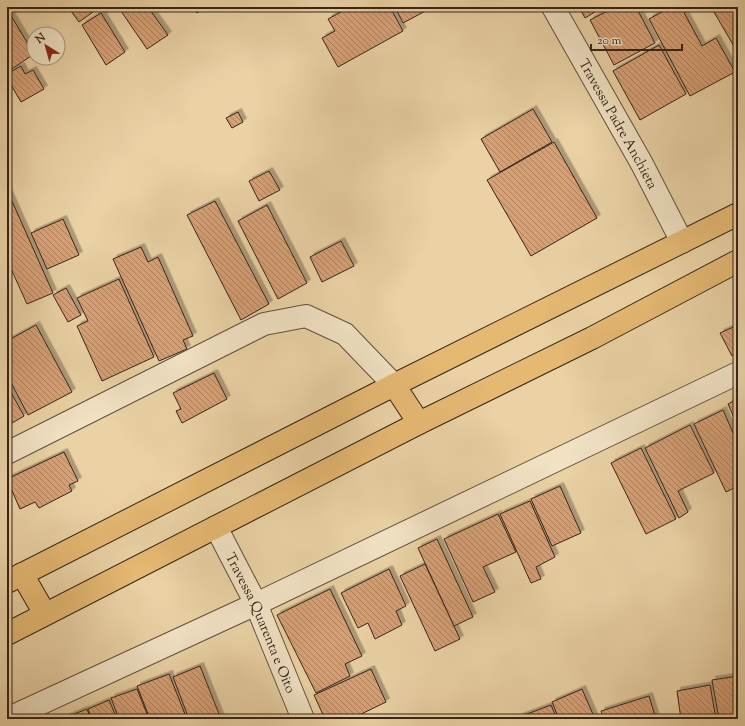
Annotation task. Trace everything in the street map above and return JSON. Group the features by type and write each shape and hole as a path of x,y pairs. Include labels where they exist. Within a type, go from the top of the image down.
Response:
{"main road":[{"path":"45,614 14,578 394,384 738,214"},
{"path":"7,634 418,423 592,338 738,261"},
{"path":"394,384 418,423"}],"street":[{"name":"Travessa Padre Anchieta","path":"553,7 642,164 682,242"},
{"path":"7,453 264,324 306,316 345,334 394,384"},
{"path":"7,719 256,604 738,373"},
{"name":"Travessa Quarenta e Oito","path":"216,527 256,604 303,719"}],"building":[{"path":"68,7 89,7 93,12 79,22"},
{"path":"127,7 148,7 168,35 147,49 121,11"},
{"path":"192,7 205,7 197,13"},
{"path":"350,7 390,7 403,31 338,67 322,38 335,31 328,19"},
{"path":"395,7 433,7 403,23"},
{"path":"579,7 603,7 585,18"},
{"path":"615,7 636,7 655,43 614,65 590,20"},
{"path":"671,7 681,7 702,46 716,38 735,72 690,96 649,19"},
{"path":"711,7 738,7 738,53"},
{"path":"7,9 26,41 26,59 9,71 7,69"},
{"path":"101,13 125,52 106,65 82,25"},
{"path":"659,45 686,94 640,120 613,71"},
{"path":"21,66 25,74 33,70 44,89 21,102 7,78 7,74"},
{"path":"533,109 552,142 500,172 481,139"},
{"path":"238,112 243,122 232,128 226,118"},
{"path":"554,142 597,218 531,256 487,180"},
{"path":"269,171 280,190 259,201 249,181"},
{"path":"7,190 53,293 27,304 7,260"},
{"path":"215,201 269,304 241,320 187,215"},
{"path":"267,205 307,283 278,299 238,221"},
{"path":"63,219 79,255 47,269 31,233"},
{"path":"341,241 354,266 322,282 310,257"},
{"path":"141,247 148,262 158,257 193,336 183,340 187,349 159,361 113,259"},
{"path":"119,279 154,357 102,381 77,326 88,321 77,298"},
{"path":"66,288 81,315 68,322 53,295"},
{"path":"36,325 72,392 28,415 7,375 7,341"},
{"path":"738,325 738,354 732,356 720,333"},
{"path":"214,373 227,399 182,423 176,411 181,409 173,393"},
{"path":"7,385 24,416 7,426"},
{"path":"738,399 738,427 728,404"},
{"path":"723,410 738,444 738,486 726,492 694,424"},
{"path":"690,425 714,473 678,491 688,512 679,518 645,448"},
{"path":"641,448 676,519 646,534 611,463"},
{"path":"64,452 78,481 69,485 72,491 39,508 35,502 20,509 7,479"},
{"path":"560,486 581,533 552,546 531,499"},
{"path":"530,501 555,557 536,567 541,579 531,583 500,514"},
{"path":"498,514 516,552 483,567 495,592 473,602 444,539"},
{"path":"437,539 473,617 454,626 418,548"},
{"path":"425,564 460,639 435,651 400,576"},
{"path":"389,569 406,606 396,611 402,625 375,639 368,623 358,628 341,593"},
{"path":"330,589 362,656 345,664 350,676 316,693 277,615"},
{"path":"200,666 221,719 189,719 173,677"},
{"path":"371,669 386,702 351,719 325,719 314,695"},
{"path":"169,674 187,719 150,719 137,686"},
{"path":"738,676 738,719 719,719 712,680"},
{"path":"710,685 716,719 681,719 677,691"},
{"path":"137,689 149,719 119,719 111,698"},
{"path":"582,689 595,719 559,719 552,702"},
{"path":"649,696 656,719 604,719 601,711"},
{"path":"109,700 117,719 92,719 88,709"},
{"path":"551,705 557,719 519,719 519,717"},
{"path":"87,709 91,719 64,719 64,718"}]}
